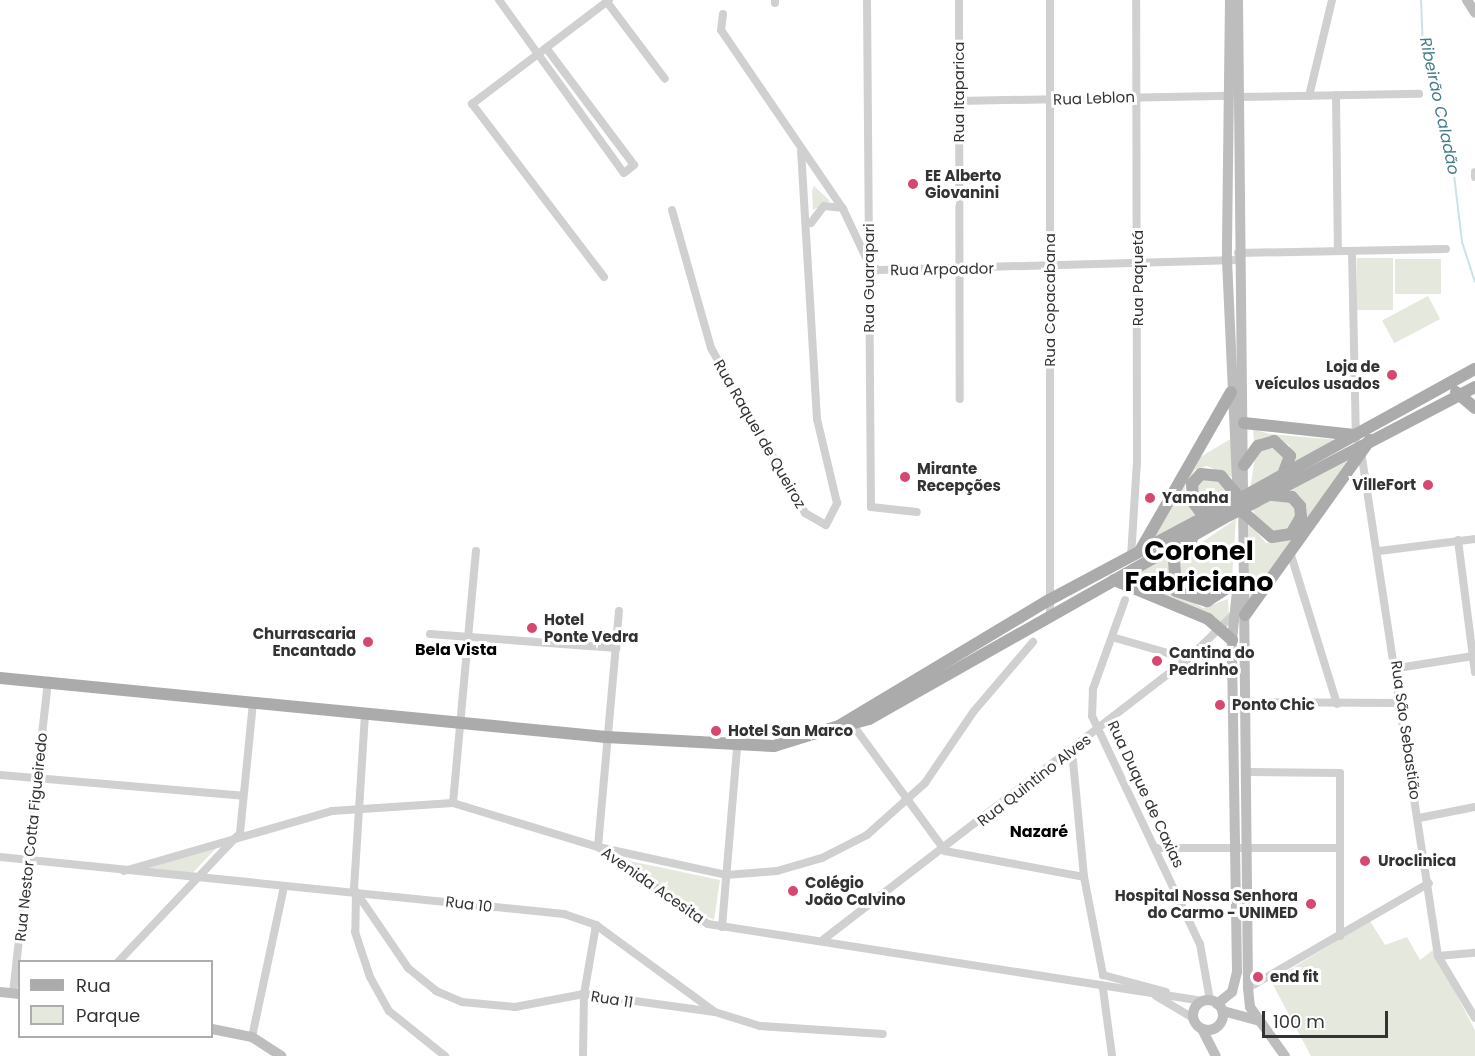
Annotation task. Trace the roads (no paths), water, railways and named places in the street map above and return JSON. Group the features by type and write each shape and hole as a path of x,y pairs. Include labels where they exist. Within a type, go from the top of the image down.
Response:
{"main road":[{"path":"1214,1055 1202,1029 1193,1018 1232,992 1237,972 1232,640 1240,614 1244,423 1230,0"},
{"path":"1238,0 1227,260 1237,495 1238,581 1247,702 1250,848 1248,988 1250,1007 1285,1056"},
{"path":"1467,0 1475,13"},
{"path":"1278,476 1358,444 1472,371"},
{"path":"1458,379 1460,398"},
{"path":"846,723 1049,600 1135,554 1257,497 1358,444 1442,404 1460,398 1475,388"},
{"path":"1135,554 1231,392"},
{"path":"1460,398 1475,408"},
{"path":"1244,423 1358,444"},
{"path":"1244,465 1261,444 1280,443 1291,463 1257,497"},
{"path":"1240,614 1290,552 1358,444"},
{"path":"1223,511 1195,506 1191,489 1197,477 1221,476 1237,495"},
{"path":"1243,512 1272,537 1291,534 1301,517 1300,506 1284,493 1257,497"},
{"path":"0,678 606,737 737,747 792,743 846,723 1050,618 1197,532 1223,511"},
{"path":"1197,532 1174,560 1176,591 1207,601 1238,581"},
{"path":"1114,580 1221,628 1232,640"},
{"path":"1213,1004 1248,988"},
{"path":"0,992 16,993"},
{"path":"1213,1004 1260,1021"},
{"path":"1202,1029 1219,1025 1213,1004"},
{"path":"213,1029 252,1037 281,1056"}],"street":[{"path":"499,0 624,173 634,165 546,48"},
{"name":"Rua Guarapari","path":"867,0 871,507 917,512"},
{"name":"Rua Itaparica","path":"959,0 960,399"},
{"name":"Rua Copacabana","path":"1050,0 1048,99 1051,268 1050,618"},
{"name":"Rua Paquetá","path":"1135,554 1138,263 1136,0"},
{"path":"1309,96 1332,0"},
{"path":"604,277 472,104 608,1 665,79"},
{"name":"Rua Arpoador","path":"723,14 721,30 801,151 843,208 869,264 878,270 1051,268 1227,260 1238,257 1338,251 1446,249"},
{"name":"Rua Leblon","path":"958,101 1137,96 1419,94"},
{"path":"1336,95 1338,251"},
{"name":"Rua Raquel de Queiroz","path":"672,210 711,348 805,513 826,525 837,503 817,419 809,227 801,151"},
{"path":"809,227 814,212 824,206 843,208"},
{"name":"Rua São Sebastião","path":"1352,251 1358,444 1379,551 1398,668 1401,703 1438,956 1475,1018"},
{"path":"1379,551 1475,539"},
{"path":"1458,540 1475,672"},
{"path":"453,803 476,551"},
{"path":"1290,552 1337,704"},
{"name":"Rua Duque de Caxias","path":"1125,600 1090,702 1098,730 1200,944 1213,1004"},
{"path":"619,611 598,847 726,875 777,871 822,858 867,835 906,804 1033,642"},
{"name":"Rua Quintino Alves","path":"824,939 945,851 1188,659 1221,628 1240,614"},
{"path":"430,634 616,648"},
{"path":"1112,637 1188,659"},
{"path":"1398,668 1473,656"},
{"name":"Rua Nestor Cotta Figueiredo","path":"19,960 48,682"},
{"path":"1247,702 1401,703"},
{"path":"120,960 240,833 253,703"},
{"path":"365,714 362,806 355,891 355,932 375,985 389,1011 445,1056"},
{"path":"846,723 906,804 945,851 1084,877"},
{"path":"722,927 737,747"},
{"path":"1072,750 1084,877 1103,975 1166,993"},
{"path":"1249,772 1340,773 1338,848 1340,936"},
{"path":"0,774 243,796"},
{"name":"Avenida Acesita","path":"124,871 240,833 362,806 453,803 598,847 687,911 722,927 824,939 1103,989 1156,996 1193,1018"},
{"path":"1419,818 1475,807"},
{"path":"1155,848 1338,848"},
{"name":"Rua 10","path":"0,857 194,880 355,891 564,914 596,925 715,1012"},
{"path":"1248,988 1429,883"},
{"path":"252,1037 284,887"},
{"name":"Rua 11","path":"355,891 408,968 462,1002 515,1007 584,994 715,1012 760,1026 884,1034"},
{"path":"583,1056 584,994 596,925"},
{"path":"1438,956 1475,953"},
{"name":"Rua Nestor Cotta Figueiredo","path":"16,993 18,971"},
{"path":"1103,989 1112,1056"},
{"name":"Avenida Acesita","path":"1156,996 1166,993 1213,1004"}],"waterway":[{"name":"Ribeirão Caladão","path":"1421,0 1423,50 1452,158 1462,242 1475,282"}],"place":[{"name":"EE Alberto Giovanini","path":"913,184"},
{"name":"Loja de veículos usados","path":"1392,375"},
{"name":"Mirante Recepções","path":"905,477"},
{"name":"VilleFort","path":"1428,485"},
{"name":"Yamaha","path":"1150,498"},
{"name":"Hotel Ponte Vedra","path":"532,628"},
{"name":"Churrascaria Encantado","path":"368,642"},
{"name":"Cantina do Pedrinho","path":"1157,661"},
{"name":"Ponto Chic","path":"1220,705"},
{"name":"Hotel San Marco","path":"716,731"},
{"name":"Uroclinica","path":"1365,861"},
{"name":"Colégio João Calvino","path":"793,891"},
{"name":"Hospital Nossa Senhora do Carmo - UNIMED","path":"1311,904"},
{"name":"end fit","path":"1258,977"}],"district":[{"name":"Coronel Fabriciano","path":"1199,566"},
{"name":"Bela Vista","path":"456,650"},
{"name":"Nazaré","path":"1039,832"}]}
